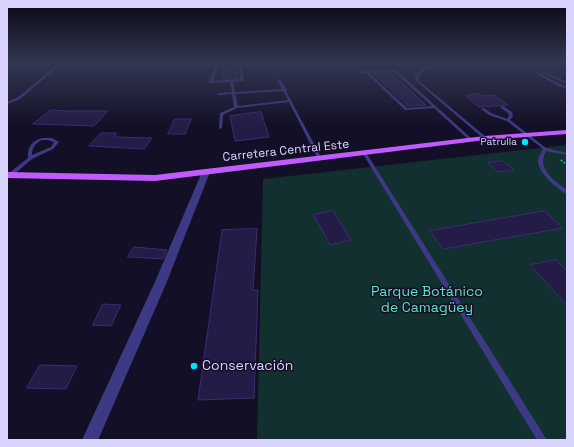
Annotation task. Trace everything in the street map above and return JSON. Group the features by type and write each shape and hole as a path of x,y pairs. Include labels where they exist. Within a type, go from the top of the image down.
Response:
{"main road":[{"name":"Carretera Central Este","path":"9,175 155,178 365,154 485,138 567,132"}],"street":[{"path":"90,440 160,284 206,172"}],"lane":[{"path":"8,103 23,95 35,85"},
{"path":"232,85 236,107"},
{"path":"282,85 320,159"},
{"path":"381,85 406,109 435,107"},
{"path":"410,85 471,140"},
{"path":"423,85 485,138"},
{"path":"219,94 285,90"},
{"path":"220,128 221,114 236,107 290,101"},
{"path":"502,107 510,112 508,120"},
{"path":"483,109 490,114 508,120 545,150 567,154"},
{"path":"9,175 30,158 52,148 57,142 48,139 37,141 30,147 30,158"},
{"path":"545,150 540,156 539,161 544,172 567,192"},
{"path":"365,154 542,440"}],"green space":[{"name":"Parque Botánico de Camagüey","path":"567,145 567,440 257,440 263,179"}],"building":[{"path":"386,85 404,85 426,105 408,106"},
{"path":"478,93 482,96 494,95 508,105 479,107 466,96"},
{"path":"51,110 108,111 94,126 33,124"},
{"path":"261,112 269,137 235,141 230,116"},
{"path":"175,119 191,119 185,134 168,134"},
{"path":"101,133 117,133 114,137 152,138 144,149 89,146"},
{"path":"503,161 514,170 498,172 488,163"},
{"path":"333,211 351,240 330,245 314,215"},
{"path":"545,211 563,228 443,249 430,231"},
{"path":"257,229 253,290 258,290 254,398 198,400 222,230"},
{"path":"134,247 167,250 163,259 128,257"},
{"path":"556,260 567,271 567,305 530,265"},
{"path":"103,304 121,305 111,326 93,325"},
{"path":"40,365 77,366 66,389 27,388"}],"place":[{"name":"Patrulla","path":"525,142"},
{"name":"Conservación","path":"194,366"}]}
